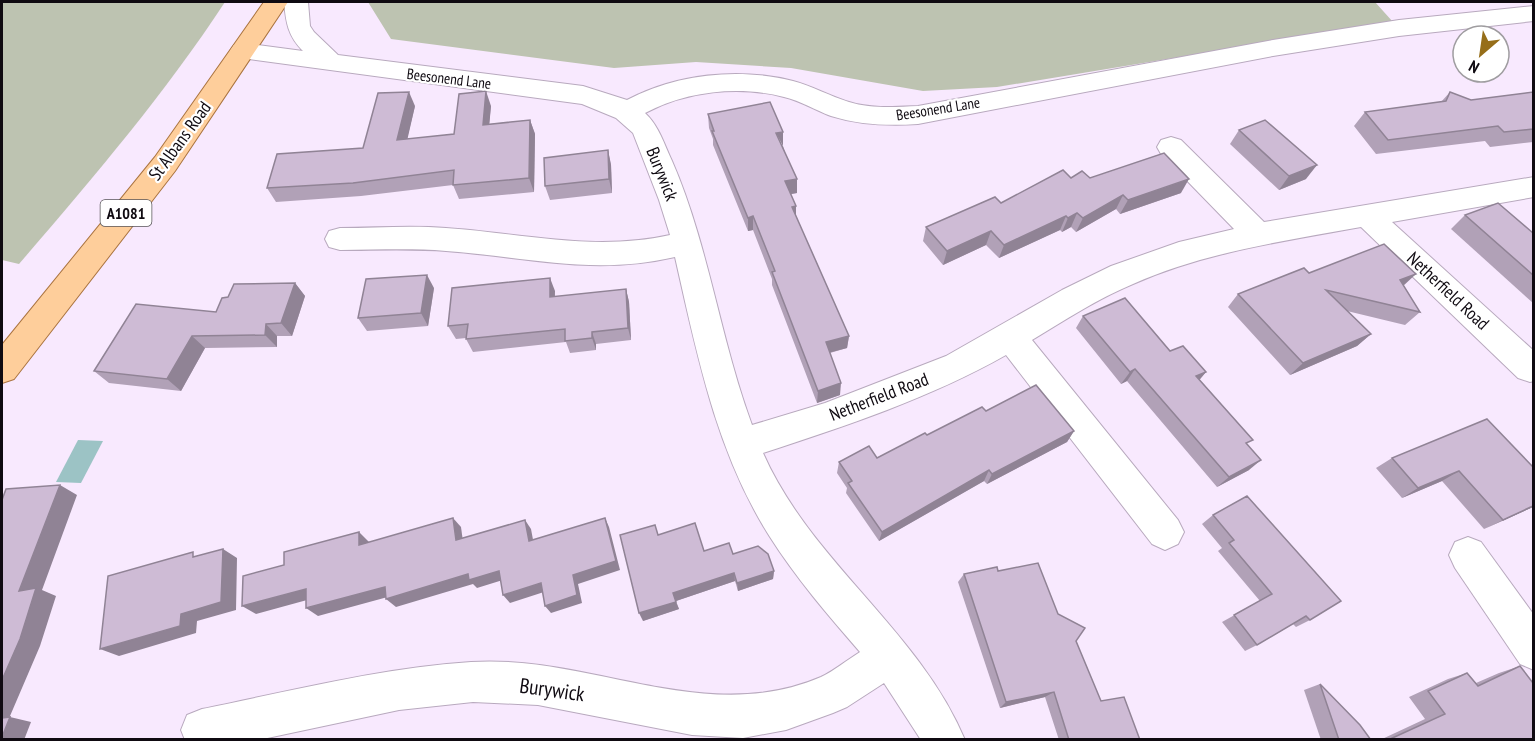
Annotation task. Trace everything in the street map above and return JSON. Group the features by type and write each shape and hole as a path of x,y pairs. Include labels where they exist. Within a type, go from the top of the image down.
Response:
{"main road":[{"name":"A1081","path":"243,51 276,2"},
{"name":"St Albans Road","path":"2,369 165,164 243,51"}],"street":[{"path":"296,2 298,26 304,37 331,63"},
{"name":"Beesonend Lane","path":"243,51 583,95 628,111 665,93 683,88 743,84 793,90 842,110 870,116 907,116 1273,48 1399,28 1533,13"},
{"name":"Burywick","path":"628,111 645,130 677,210 723,391 742,444 764,491 788,534 826,584 890,656 944,740"},
{"path":"1171,147 1258,234"},
{"name":"Netherfield Road","path":"742,444 828,417 958,366 1073,299 1122,275 1179,254 1258,234 1533,187"},
{"name":"Netherfield Road","path":"1366,214 1530,368"},
{"path":"340,238 444,238 546,252 611,255 642,253 686,243"},
{"path":"1011,337 1165,532"},
{"path":"1468,555 1533,650"},
{"name":"Burywick","path":"202,730 399,690 473,682 538,685 692,714 743,717 786,709 833,693 890,656"}],"shaded area":[{"path":"2,2 225,2 152,103 19,264 2,260"},
{"path":"368,2 1375,2 1393,22 997,87 923,91 791,68 696,62 614,68 391,39"},
{"path":"78,440 103,441 81,483 56,482"}],"building":[{"path":"486,91 483,125 530,120 529,178 453,185 454,170 353,183 267,188 277,154 363,148 378,93 409,92 397,140 454,134 459,94"},
{"path":"1450,92 1471,100 1533,92 1533,129 1504,132 1498,126 1388,140 1365,112 1446,101"},
{"path":"770,102 783,132 776,133 797,179 785,181 796,206 792,207 849,336 826,342 841,383 818,391 772,272 775,271 753,216 748,218 712,131 714,131 708,114"},
{"path":"1265,120 1317,165 1289,176 1239,130"},
{"path":"608,150 609,179 545,186 544,158"},
{"path":"1164,153 1189,179 1128,200 1123,195 1083,218 1077,213 1068,218 1066,216 1004,245 991,231 947,251 926,227 995,197 1001,203 1063,170 1071,178 1082,171 1090,178"},
{"path":"1498,203 1533,233 1533,275 1465,215"},
{"path":"1384,244 1416,274 1400,280 1420,312 1326,290 1371,334 1303,363 1238,294 1304,268 1309,273"},
{"path":"427,275 421,313 358,318 366,279"},
{"path":"550,278 550,297 626,289 628,328 592,332 592,338 565,341 565,329 466,339 468,324 448,326 452,288"},
{"path":"295,283 281,323 266,324 265,335 192,336 167,379 94,371 136,304 216,312 222,298 228,297 234,284"},
{"path":"1125,298 1170,351 1183,346 1206,372 1196,376 1253,440 1246,443 1261,460 1229,477 1135,369 1130,372 1083,316"},
{"path":"1036,385 1074,431 992,474 989,470 882,532 848,483 852,481 839,462 869,446 877,458 982,407 986,411"},
{"path":"1487,419 1533,467 1533,506 1503,520 1459,471 1418,488 1392,458"},
{"path":"60,485 19,591 36,588 20,639 2,680 2,500 6,489"},
{"path":"1247,496 1341,601 1310,620 1306,616 1257,645 1234,615 1272,594 1229,543 1234,540 1213,515"},
{"path":"453,518 456,540 525,520 529,541 605,518 616,561 573,575 577,595 545,606 541,583 503,595 499,571 469,580 468,574 386,599 385,587 306,608 306,589 242,606 243,576 284,565 284,552 359,532 359,545"},
{"path":"695,523 704,551 729,543 733,554 758,546 768,554 774,571 737,583 734,573 673,593 676,602 639,613 620,535 655,525 658,535"},
{"path":"223,549 221,602 181,614 180,626 100,649 108,576 193,552 193,557"},
{"path":"1038,563 1058,614 1085,628 1076,641 1101,701 1124,697 1140,740 1069,740 1054,692 1006,702 964,574 997,567 998,571"},
{"path":"1520,666 1533,683 1533,740 1388,740 1445,714 1428,691 1467,673 1478,686"},
{"path":"1320,684 1360,725 1371,740 1339,740"},
{"path":"10,717 2,737 2,718"}]}
